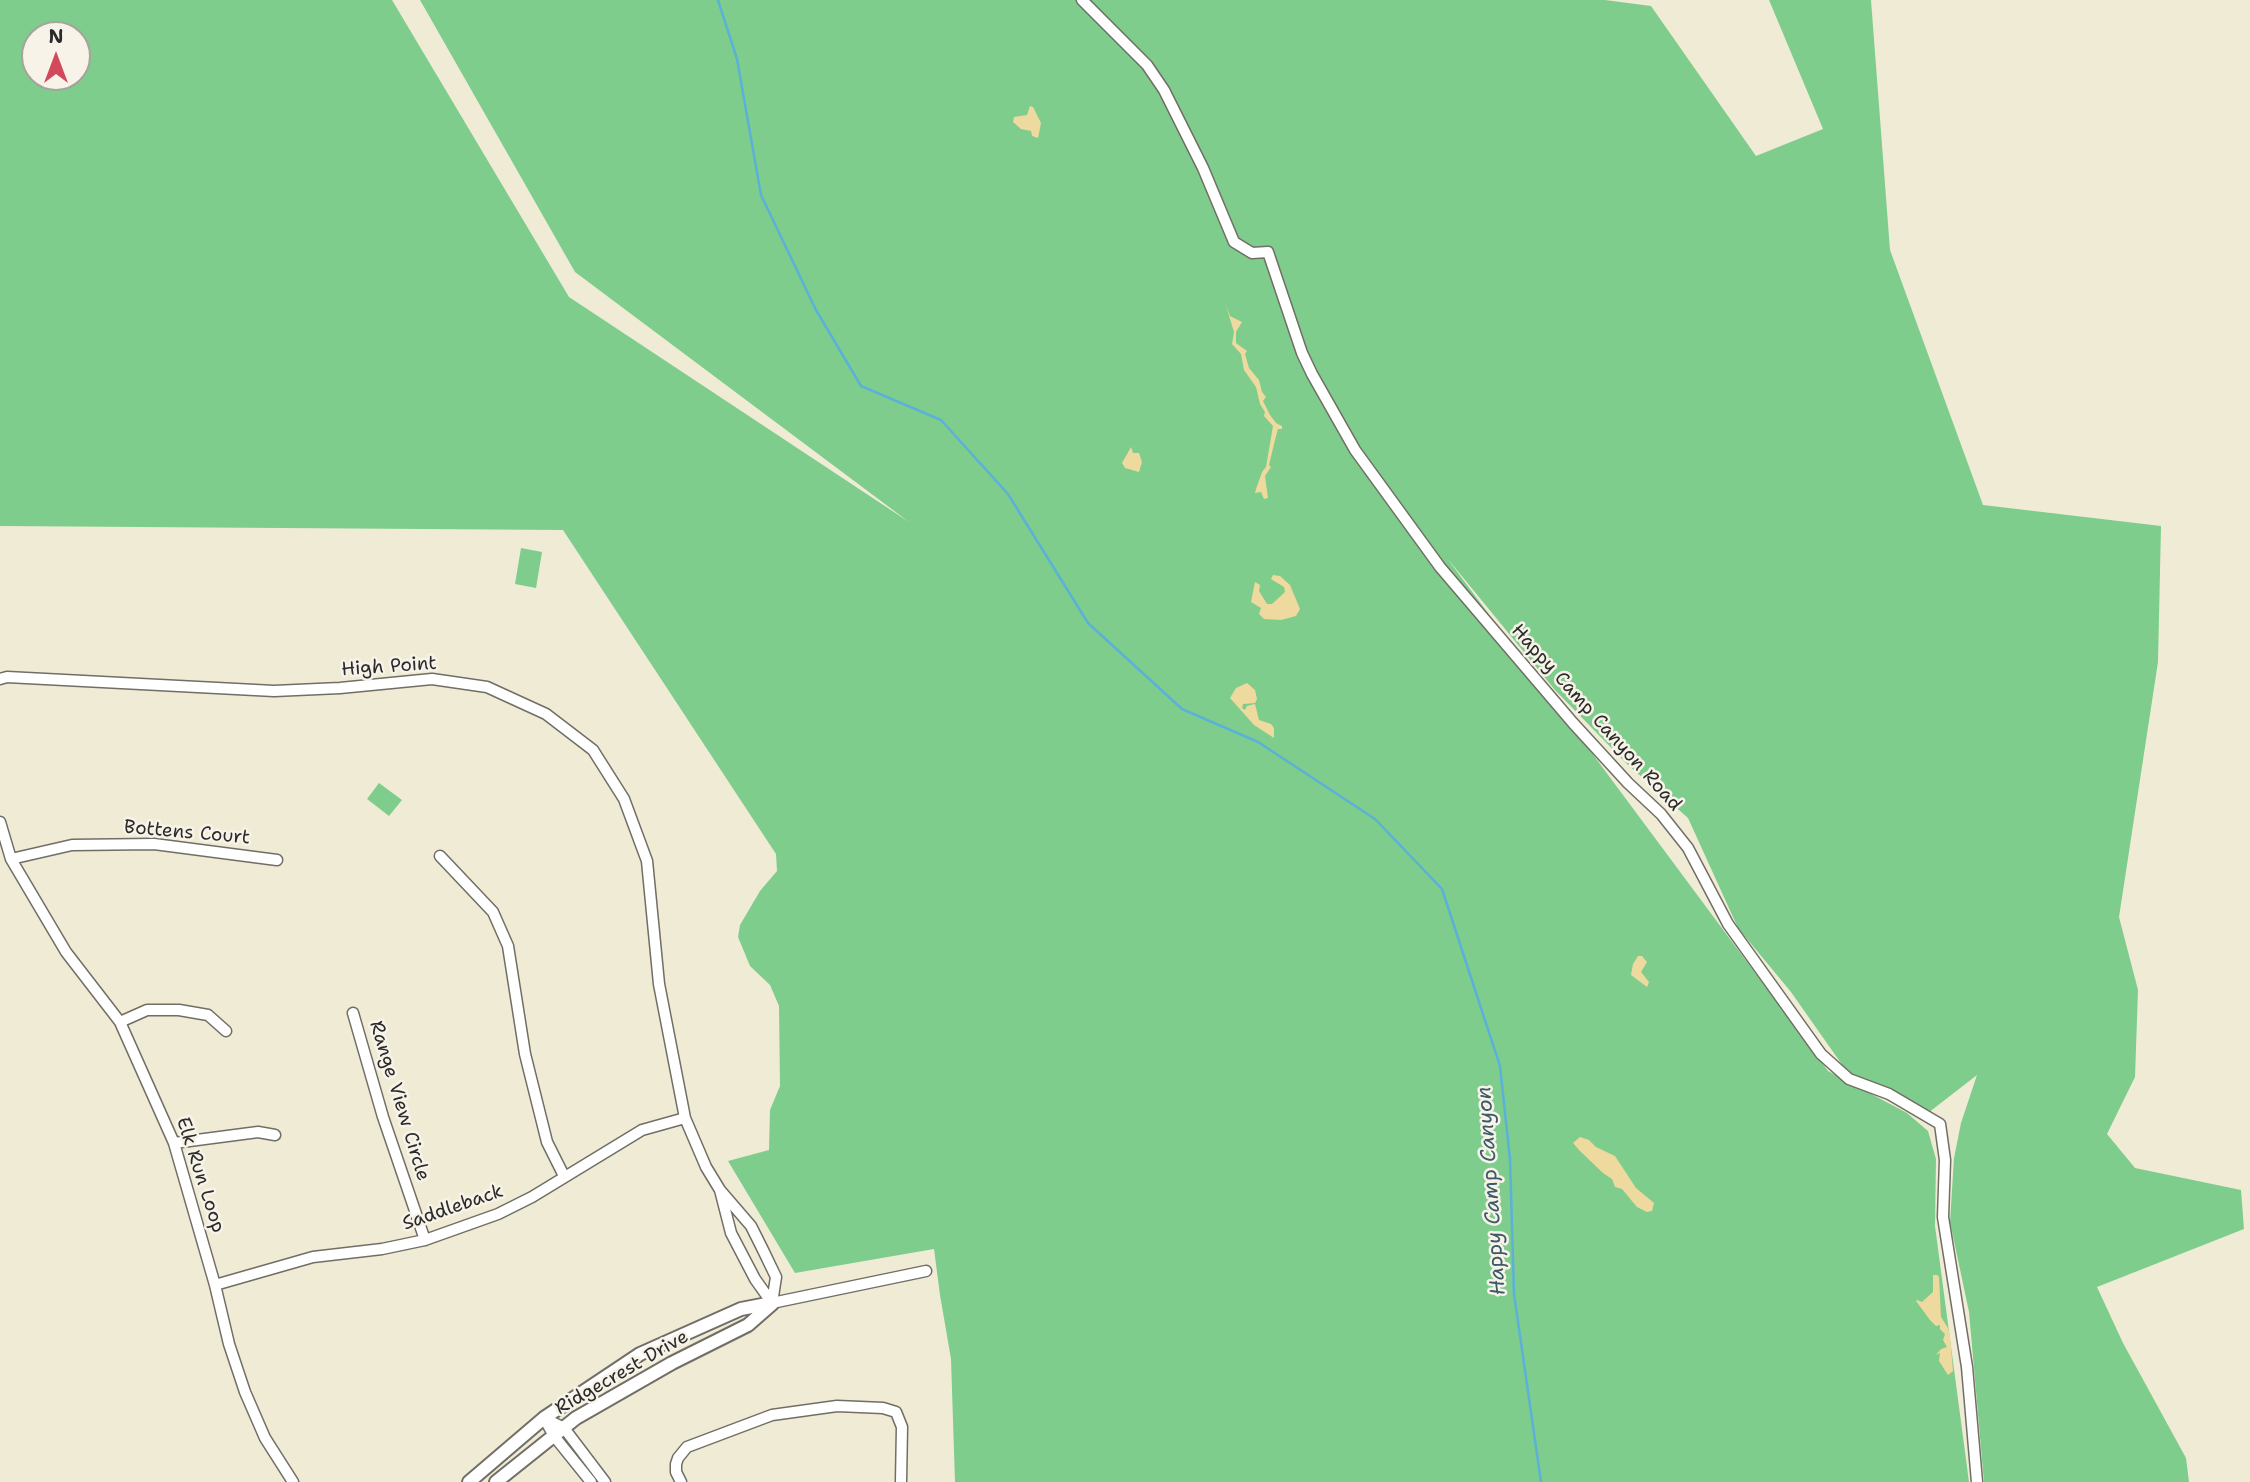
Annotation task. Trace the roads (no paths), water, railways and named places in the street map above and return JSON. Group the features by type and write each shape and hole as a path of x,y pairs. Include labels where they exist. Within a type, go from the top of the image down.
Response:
{"street":[{"name":"Happy Camp Canyon Road","path":"1082,0 1147,65 1164,90 1203,168 1234,243 1252,253 1268,252 1312,374 1354,450 1440,567 1573,723 1628,783 1661,814 1688,848 1728,924 1821,1054 1849,1079 1889,1094 1940,1124 1945,1160 1943,1217 1967,1367 1977,1482"},
{"name":"High Point","path":"0,679 7,677 274,691 340,688 432,678 487,687 546,714 593,750 624,799 647,861 659,984 685,1118 706,1167 720,1190 751,1226 776,1278 772,1303"},
{"name":"Elk Run Loop","path":"0,822 11,859 66,952 120,1022 174,1143 229,1344 245,1391 265,1437 293,1482"},
{"name":"Bottens Court","path":"11,859 72,845 154,844 276,860"},
{"path":"440,856 493,912 508,946 528,1067 547,1142 564,1176"},
{"path":"120,1022 146,1010 179,1010 208,1015 226,1031"},
{"name":"Range View Circle","path":"353,1013 383,1116 425,1240"},
{"name":"Saddleback","path":"215,1285 313,1257 382,1249 425,1240 498,1214 532,1197 642,1130 685,1118"},
{"path":"174,1143 258,1132 275,1135"},
{"name":"High Point","path":"720,1190 737,1246 772,1303"},
{"path":"730,1227 731,1223 743,1219"},
{"name":"Ridgecrest Drive","path":"469,1482 544,1418 640,1354 741,1309 926,1271"},
{"name":"Ridgecrest Drive","path":"496,1482 576,1418 672,1363 748,1325 772,1303"},
{"path":"681,1482 676,1464 687,1447 772,1415 837,1406 883,1408 897,1412 902,1427 901,1482"},
{"path":"544,1418 605,1482"},
{"path":"559,1432 591,1482"}],"waterway":[{"name":"Happy Camp Canyon","path":"718,0 737,59 761,195 816,310 861,386 941,420 1008,494 1088,623 1182,709 1258,742 1375,819 1442,889 1500,1066 1510,1159 1514,1294 1541,1482"}]}
